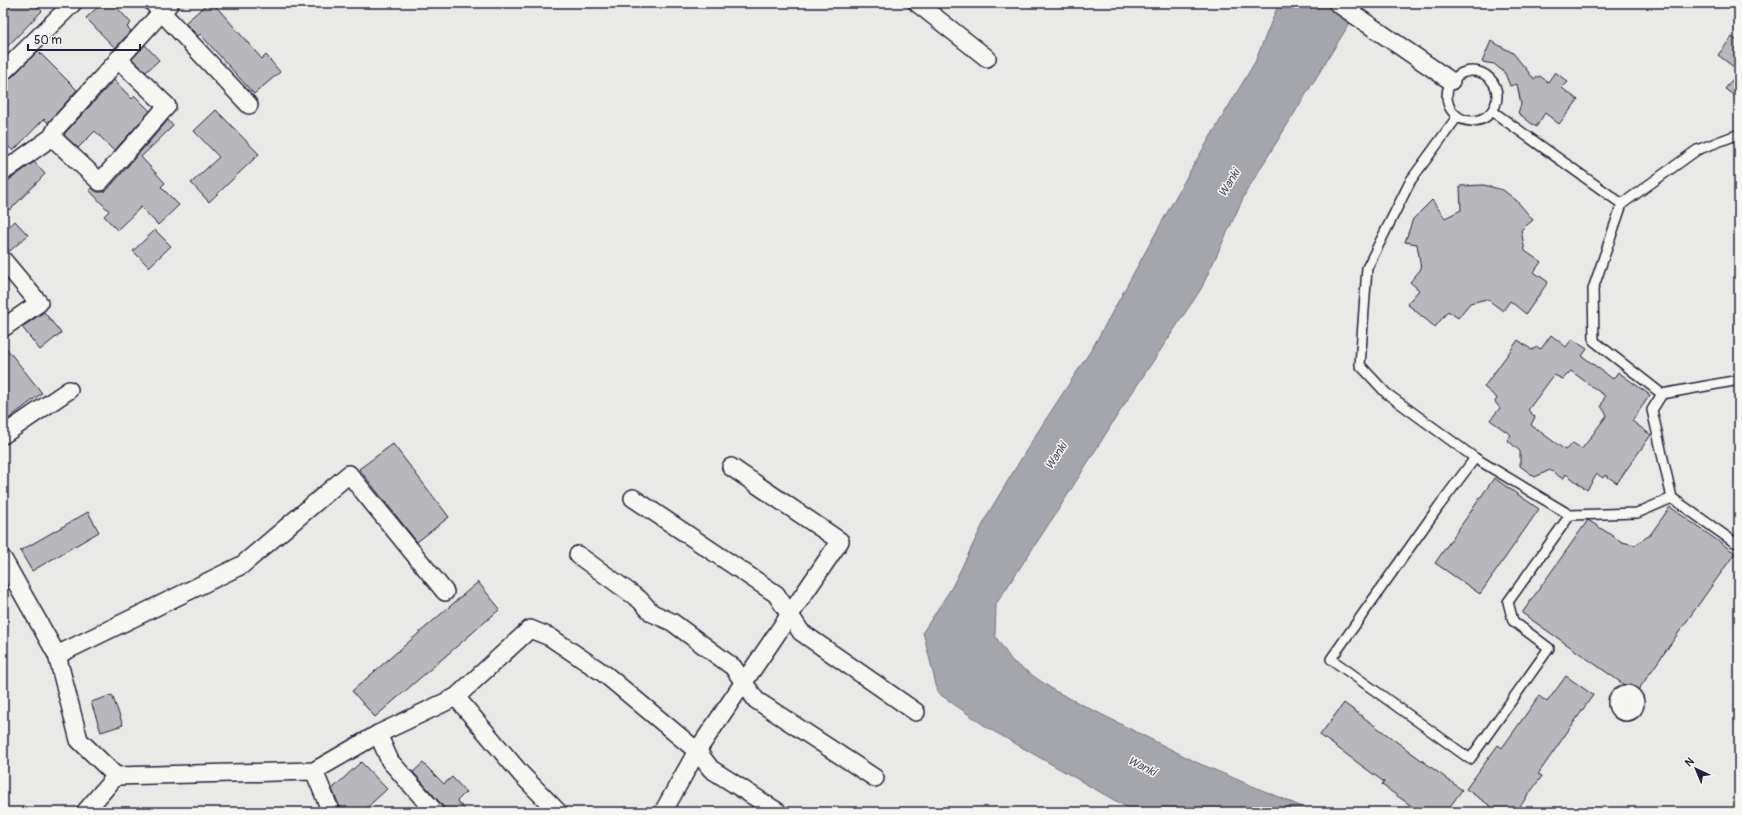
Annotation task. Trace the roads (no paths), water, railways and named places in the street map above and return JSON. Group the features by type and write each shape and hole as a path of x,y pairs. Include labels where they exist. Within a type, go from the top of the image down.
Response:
{"street":[{"path":"3,72 73,3"},
{"path":"917,3 988,58"},
{"path":"1337,3 1451,81"},
{"path":"3,166 7,169 52,137 57,127 118,59 162,6 249,104"},
{"path":"52,137 100,182 162,112 166,106 118,59"},
{"path":"3,260 39,303 3,328"},
{"path":"3,435 69,390"},
{"path":"663,812 696,751 840,541 731,467"},
{"path":"57,655 242,565 349,474 445,592"},
{"path":"632,498 776,594 801,632 916,712"},
{"path":"578,555 640,600 652,613 672,622 733,667 756,700 875,778"},
{"path":"3,559 57,655 79,740 116,776 314,771 378,734 456,697 530,629 550,637 606,675 696,751 711,769 778,812"},
{"path":"456,697 521,774 558,812"},
{"path":"378,734 390,761 435,812"},
{"path":"314,771 331,812"},
{"path":"85,812 116,776"},
{"path":"100,794 102,812"}],"lane":[{"path":"1468,71 1478,71 1486,75 1493,82 1497,92 1497,102 1492,111 1485,118 1476,121 1466,121 1457,117 1450,110 1446,100 1447,90 1451,81 1458,74 1468,71"},
{"path":"1492,111 1622,204"},
{"path":"1457,117 1411,180 1367,268 1360,365 1386,393 1475,458 1570,515 1637,513 1672,498"},
{"path":"1662,394 1594,341 1593,289 1622,204 1697,150 1739,134"},
{"path":"1734,542 1672,498 1652,410 1662,394 1739,380"},
{"path":"1475,458 1439,506 1331,659 1470,759 1549,648 1513,621 1508,602 1570,515"}],"water":[{"name":"Wanki","path":"1279,3 1362,3 1246,192 1201,289 1120,411 1060,507 996,604 995,636 1012,661 1055,691 1198,763 1314,812 1135,812 988,728 938,693 923,632 952,587 989,512 1035,436 1093,347 1190,171 1255,62"}]}
